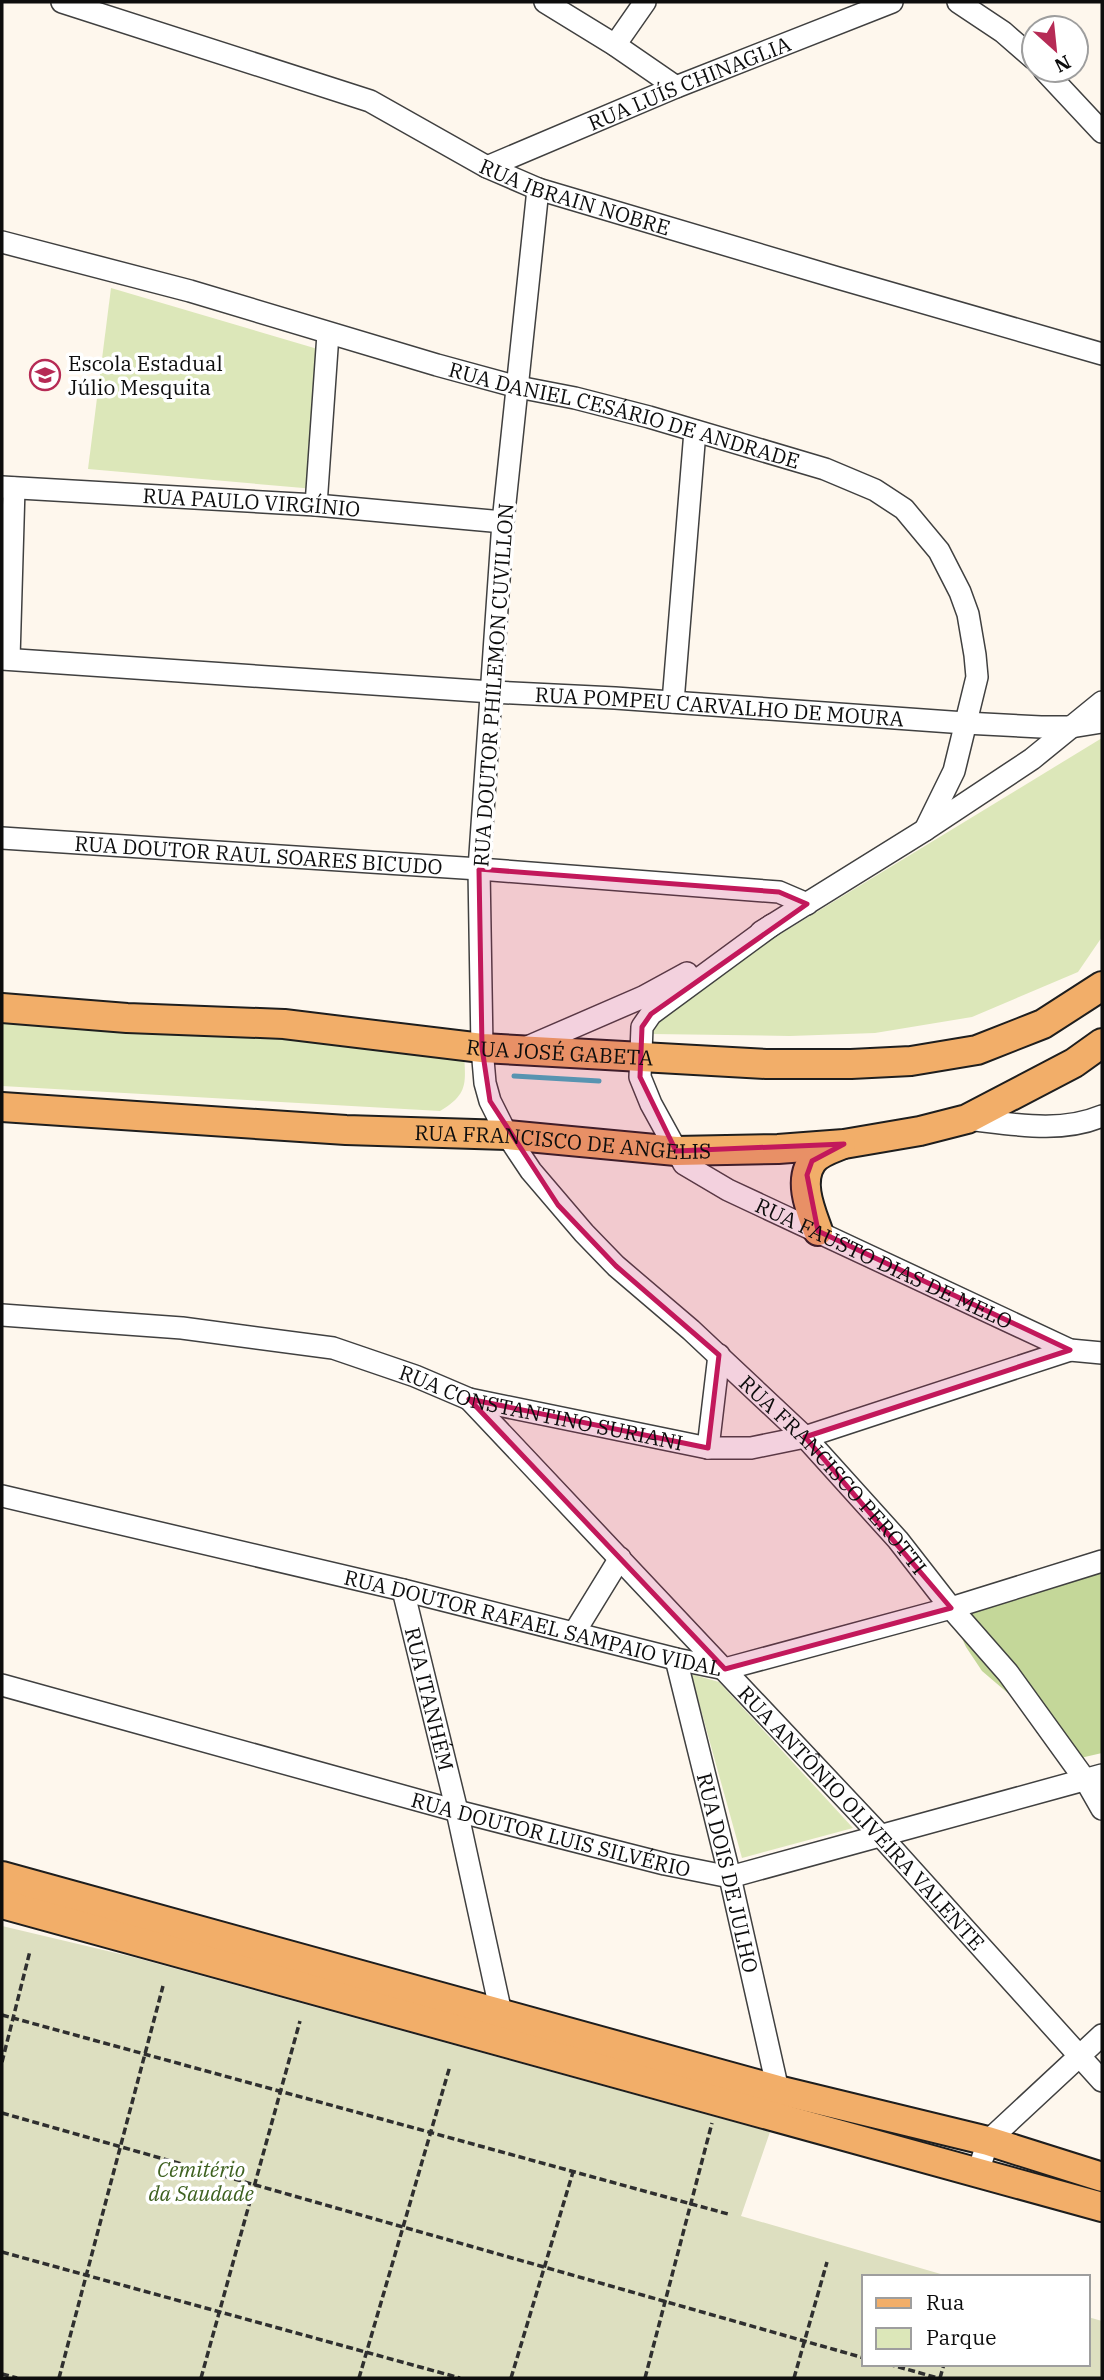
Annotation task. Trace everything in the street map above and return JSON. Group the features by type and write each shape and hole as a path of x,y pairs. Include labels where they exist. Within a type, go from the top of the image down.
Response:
{"main road":[{"name":"RUA JOSÉ GABETA","path":"2,1009 127,1018 284,1024 482,1048 778,1064 851,1064 911,1061 977,1050 1043,1024 1101,984"},
{"name":"RUA FRANCISCO DE ANGELIS","path":"2,1107 346,1130 508,1135 676,1151 778,1149 844,1144 920,1131 967,1119 1074,1063 1102,1043"},
{"path":"818,1231 808,1201 807,1175 812,1161 824,1152 844,1144"},
{"path":"2,1876 778,2090 988,2141 1102,2176"},
{"path":"2,1904 1102,2207"}],"street":[{"name":"RUA IBRAIN NOBRE","path":"62,2 370,101 487,167 538,188 1102,354"},
{"path":"545,2 676,87"},
{"path":"615,46 645,2"},
{"name":"RUA LUÍS CHINAGLIA","path":"487,167 676,87 892,2"},
{"path":"958,2 1020,47"},
{"path":"1057,84 1102,132"},
{"name":"RUA DOUTOR PHILEMON CUVILLON","path":"531,1171 490,1101 485,1083 479,869 503,522 538,188"},
{"name":"RUA DANIEL CESÁRIO DE ANDRADE","path":"2,242 190,291 328,334 518,387 575,398 825,469 874,490 904,509 939,551 951,572 968,614 977,677 954,771 925,830"},
{"path":"316,505 328,334"},
{"path":"673,702 695,431"},
{"path":"6,659 8,487"},
{"name":"RUA PAULO VIRGÍNIO","path":"8,487 316,505 503,522"},
{"name":"RUA POMPEU CARVALHO DE MOURA","path":"6,659 965,723 1071,727 1102,722"},
{"path":"521,1050 643,997 772,925 925,830 1032,759 1102,702"},
{"name":"RUA DOUTOR RAUL SOARES BICUDO","path":"2,838 479,869 779,892 807,904"},
{"path":"676,1151 640,1077 642,1027 650,1014 772,925"},
{"path":"967,1119 1051,1128 1088,1122 1102,1116"},
{"name":"RUA FAUSTO DIAS DE MELO","path":"676,1151 684,1164 728,1190 1070,1350 1102,1353"},
{"name":"RUA FRANCISCO PEROTTI","path":"531,1171 558,1205 616,1266 719,1355 805,1437 898,1540 951,1608 1094,1778 1102,1809"},
{"name":"RUA CONSTANTINO SURIANI","path":"2,1315 182,1328 333,1348 415,1376 469,1399 708,1448 751,1448 805,1437 1070,1350"},
{"path":"708,1448 719,1355"},
{"name":"RUA ANTÔNIO OLIVEIRA VALENTE","path":"469,1399 880,1835 1102,2081"},
{"name":"RUA DOUTOR RAFAEL SAMPAIO VIDAL","path":"2,1496 725,1669 951,1608 1102,1561"},
{"path":"573,1633 620,1558"},
{"name":"RUA ITANHÉM","path":"403,1590 457,1811 501,2013"},
{"name":"RUA DOIS DE JULHO","path":"676,1659 730,1877 778,2090"},
{"name":"RUA DOUTOR LUIS SILVÉRIO","path":"2,1685 457,1811 665,1864 730,1877 1094,1778"},
{"path":"978,2172 988,2141 1102,2035"}],"path":[{"path":"2,2062 30,1951"},
{"path":"59,2378 163,1986"},
{"path":"2,2015 728,2214"},
{"path":"201,2378 300,2021"},
{"path":"359,2378 450,2066"},
{"path":"645,2378 718,2101"},
{"path":"2,2113 862,2357"},
{"path":"511,2378 573,2172"},
{"path":"2,2252 460,2378"},
{"path":"793,2378 827,2262"},
{"path":"895,2366 939,2378"},
{"path":"2,2374 17,2378"}],"highlighted area":[{"path":"479,869 779,892 807,904 651,1014 642,1027 640,1077 676,1151 844,1144 812,1161 807,1175 818,1231 1070,1350 805,1437 951,1608 725,1669 469,1399 708,1448 719,1355 616,1266 558,1205 490,1101 482,1048"}],"green space":[{"path":"111,288 321,350 315,489 88,469"},
{"path":"1102,738 1102,937 1078,972 972,1017 875,1033 790,1036 652,1034 652,1022 669,1002"},
{"path":"2,1015 464,1050 464,1086 457,1098 440,1111 2,1086"},
{"path":"1102,1557 1102,1753 1076,1759 1024,1707 982,1671 966,1647 954,1621 996,1585 1027,1573"},
{"path":"691,1674 719,1682 853,1828 742,1858"},
{"name":"Cemitério da Saudade","path":"2,1926 133,1957 770,2132 741,2216 944,2275 862,2275 862,2366 1090,2366 1090,2318 1102,2321 1102,2378 2,2378"}],"waterway":[{"path":"514,1076 599,1081"}],"place":[{"name":"Escola Estadual Júlio Mesquita","path":"45,375"}]}
